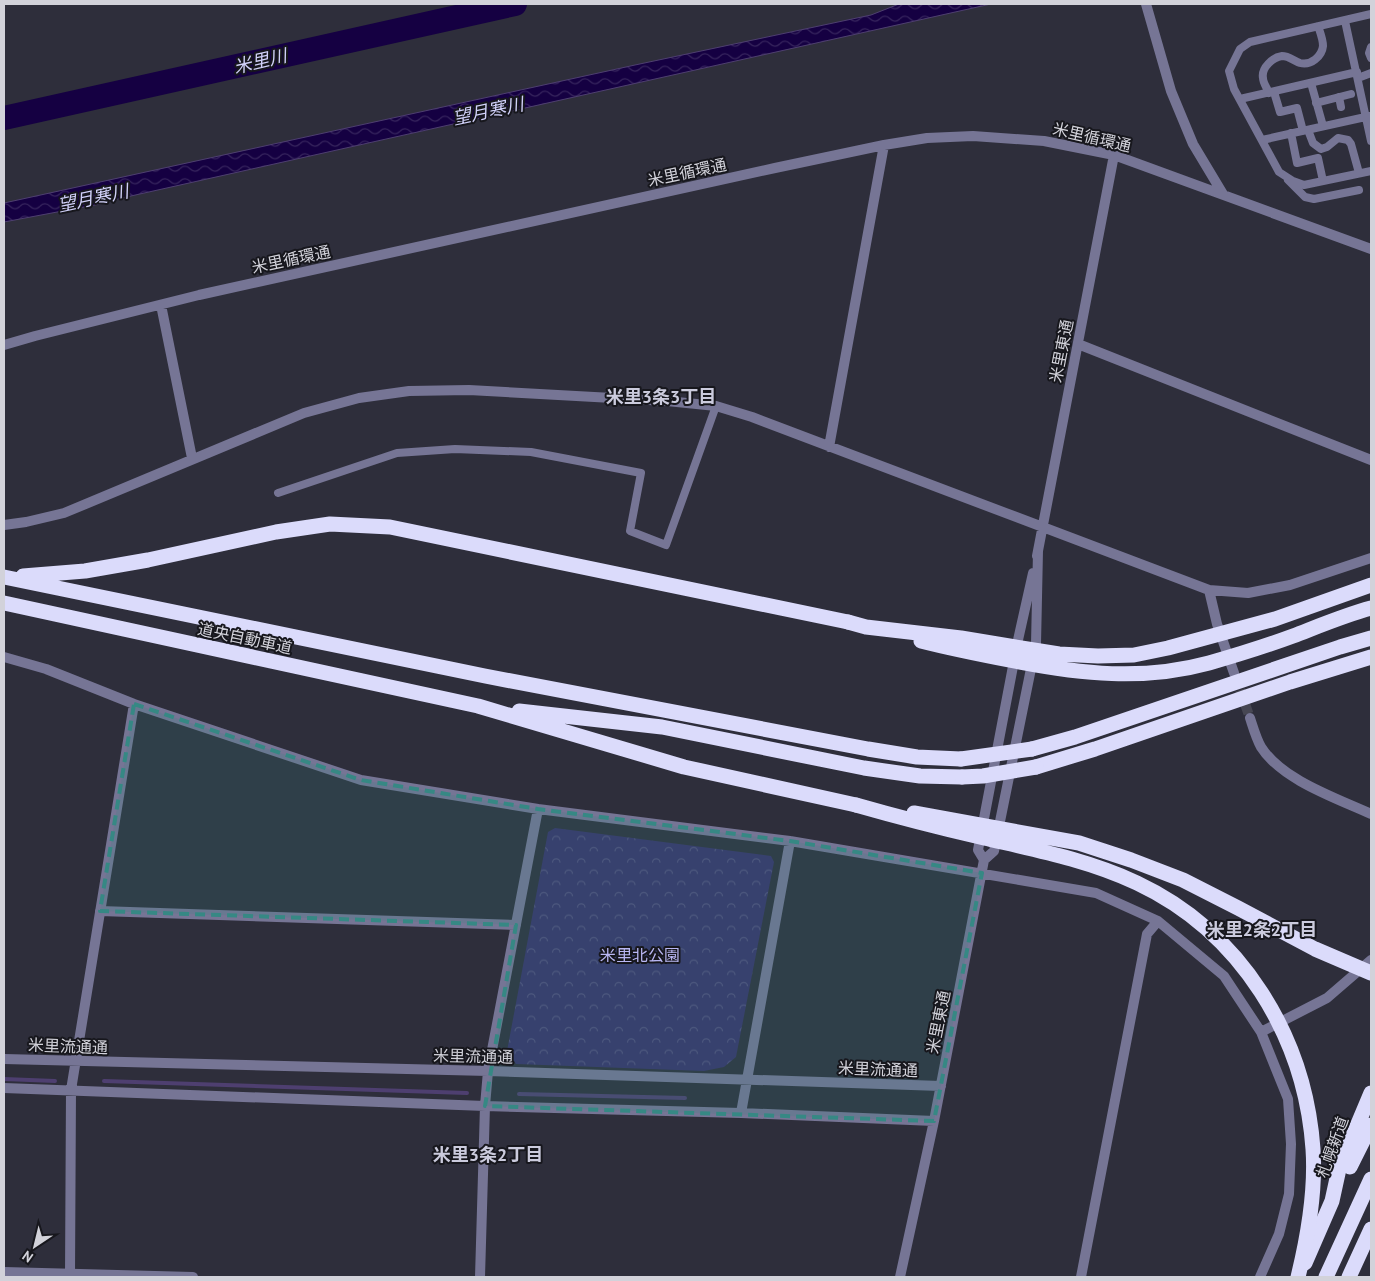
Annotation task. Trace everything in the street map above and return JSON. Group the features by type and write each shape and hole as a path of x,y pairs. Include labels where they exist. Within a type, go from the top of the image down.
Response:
{"highway":[{"path":"5,578 85,571 148,560 276,532 330,524 390,527 848,622 958,651 1052,668 1099,674 1137,674 1173,671 1209,663 1371,608"},
{"path":"5,578 485,676 868,749 917,757 961,759 1032,748 1075,737 1371,638"},
{"path":"866,627 961,638 1059,654 1134,655 1168,648 1275,619 1371,585"},
{"name":"道央自動車道","path":"4,603 478,706"},
{"path":"478,706 662,727 864,768 920,776 983,776 1036,767 1095,749 1290,682 1371,657"},
{"path":"478,706 684,767 856,804 940,816 1080,843 1183,880 1314,949 1371,973"},
{"path":"856,804 933,826 1081,860 1137,883 1164,897 1207,929 1230,952 1266,997 1289,1046 1305,1098 1313,1150 1313,1178 1308,1223 1298,1277"},
{"name":"札幌新道","path":"1332,1202 1340,1169 1369,1099"},
{"name":"札幌新道","path":"1298,1277 1332,1202 1371,1125"},
{"path":"1326,1277 1371,1179"},
{"path":"1349,1277 1371,1229"}],"street":[{"path":"1147,7 1171,91 1194,144 1223,194"},
{"name":"米里循環通","path":"4,345 199,295 884,145 927,138 973,136 1044,141 1114,156 1371,249"},
{"path":"829,447 884,145"},
{"name":"米里東通","path":"900,1277 934,1122 982,873 984,860 978,850 1018,640 1038,552 1114,156"},
{"path":"161,304 192,458"},
{"path":"1078,344 1371,460"},
{"path":"4,524 26,522 64,513 192,458 304,413 359,398 409,391 470,390 667,401 716,406 752,417 1209,590 1248,593 1290,585 1371,558"},
{"name":"米里東通","path":"984,860 994,852 1036,644 1038,552"},
{"path":"1209,590 1217,624 1234,673"},
{"path":"4,657 46,669 134,704 361,780 538,809 790,842 1096,893 1158,921 1224,976 1261,1032 1288,1099 1290,1144 1289,1194 1279,1234 1260,1277"},
{"path":"70,1276 71,1090 134,704"},
{"path":"1250,718 1260,746 1273,761 1292,777 1371,814"},
{"path":"480,1277 485,1106 488,1071 538,809"},
{"path":"741,1113 790,842"},
{"path":"100,911 516,925"},
{"path":"1081,1277 1147,934 1158,921"},
{"path":"1261,1032 1327,998 1371,960"},
{"name":"米里流通通","path":"4,1059 488,1071 941,1086"},
{"path":"4,1088 485,1106 741,1113 934,1122"},
{"path":"4,1272 70,1276 193,1277"}],"lane":[{"path":"1359,190 1314,199 1305,197 1279,172 1234,89 1229,71 1240,48 1250,42 1371,14"},
{"path":"1345,21 1357,75 1369,116 1371,140"},
{"path":"1318,26 1323,46 1318,56 1305,64 1288,57 1274,58 1263,71 1262,78 1280,112 1297,108 1313,143 1321,148 1327,147 1338,138 1348,140 1351,144 1359,173"},
{"path":"1371,47 1369,53 1371,58"},
{"path":"1240,99 1311,83 1371,73"},
{"path":"1311,83 1323,126"},
{"path":"1316,103 1351,94"},
{"path":"1339,97 1342,107"},
{"path":"1262,140 1369,116"},
{"path":"1291,134 1298,163 1318,158 1323,181"},
{"path":"1279,172 1293,181 1304,185 1371,171"},
{"path":"278,493 397,453 455,449 531,452 641,473 630,531 666,545 716,406"}],"highlighted area":[{"path":"134,704 361,780 538,809 790,841 982,873 934,1121 485,1106 516,925 100,911"}],"green space":[{"name":"米里北公園","path":"555,828 771,856 774,862 736,1057 724,1067 704,1071 516,1064 507,1051 548,832"}],"water":[{"name":"望月寒川","path":"899,4 991,4 105,203 4,222 4,203 871,15"}],"waterway":[{"name":"米里川","path":"4,118 515,4"},
{"path":"4,1079 55,1081"},
{"path":"104,1081 467,1093"},
{"path":"519,1094 685,1098"}],"tunnel":[{"path":"1235,676 1250,718"}],"district":[{"name":"米里3条3丁目","path":"661,396"},
{"name":"米里2条2丁目","path":"1262,929"},
{"name":"米里3条2丁目","path":"488,1154"}]}
